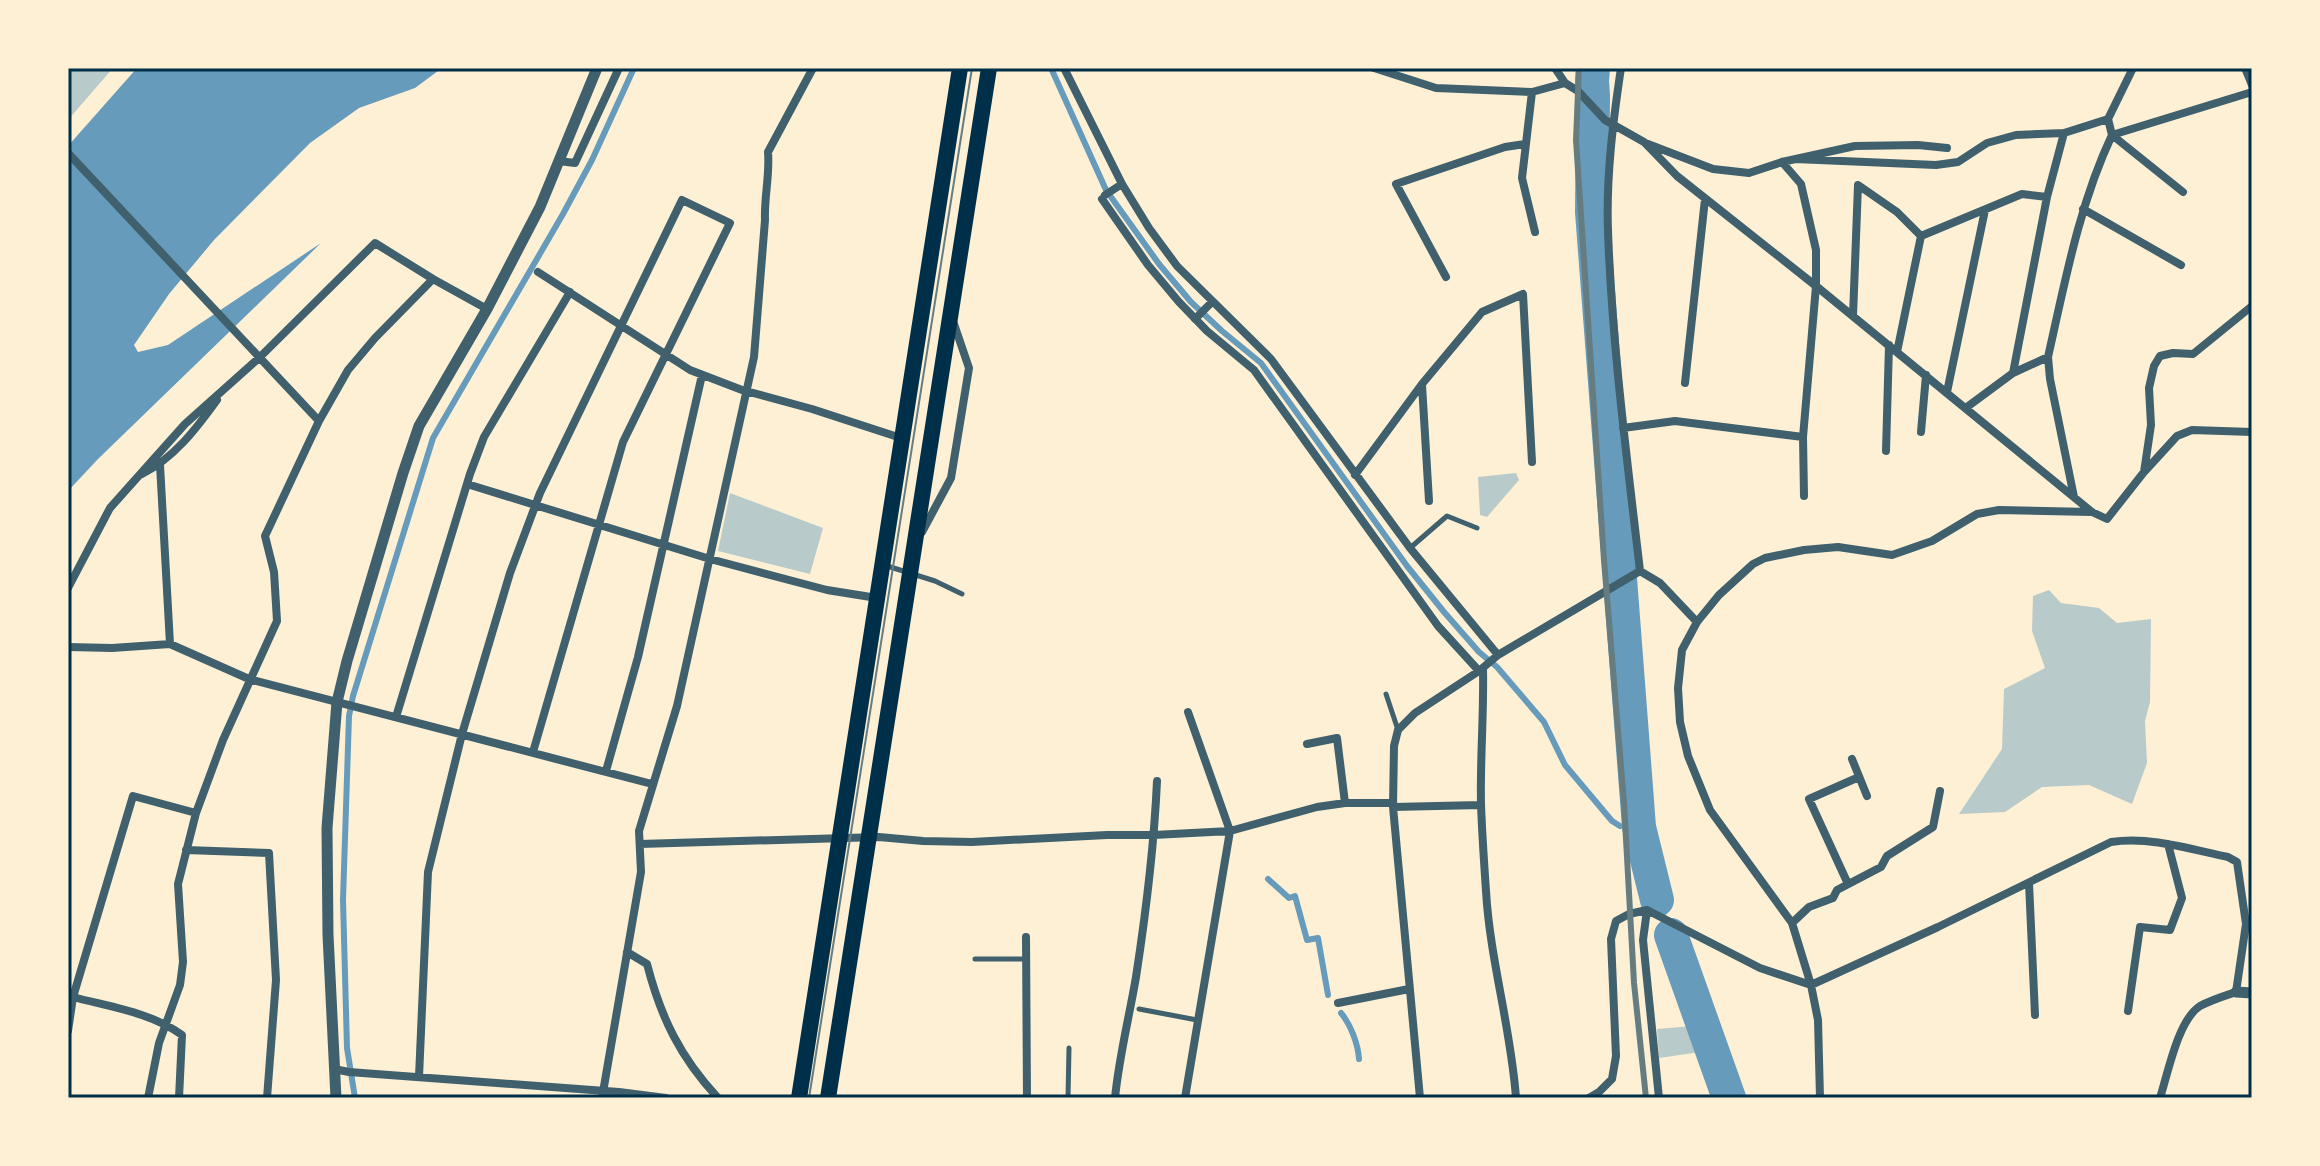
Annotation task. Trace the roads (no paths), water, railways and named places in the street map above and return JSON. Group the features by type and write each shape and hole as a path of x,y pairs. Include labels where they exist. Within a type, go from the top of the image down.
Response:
{"highway":[{"path":"799,1098 960,68"},
{"path":"828,1098 989,68"}],"street":[{"path":"336,1098 328,935 327,828 339,703 347,661 419,426 487,309 540,207 597,68"},
{"path":"559,161 575,163 619,68"},
{"path":"602,1095 641,872 639,831 677,706 754,357 770,162 768,152 813,68"},
{"path":"1064,68 1119,187 1177,266 1210,304 1271,359 1410,548 1498,656"},
{"path":"1374,68 1436,88 1532,92 1565,83"},
{"path":"1555,68 1565,83 1578,91 1608,123 1644,142 1713,169 1749,173 1782,162 1855,146 1947,148"},
{"path":"1621,68 1608,123 1608,229 1636,573"},
{"path":"2133,68 2108,119 2112,135 2183,192"},
{"path":"2245,68 2252,85"},
{"path":"1532,92 1522,178 1535,232"},
{"path":"2074,497 2048,357 2083,209 2097,165 2112,135 2252,92"},
{"path":"1795,159 1936,165 1958,162 1987,143 2016,135 2064,133 2108,119"},
{"path":"2013,373 2047,197 2064,133"},
{"path":"1644,142 1677,176 1967,407 2092,512 2107,519 2177,436 2192,430 2252,432"},
{"path":"1446,277 1396,184 1505,147 1525,144"},
{"path":"68,153 319,421"},
{"path":"1782,162 1801,184 1816,250 1816,286 1803,437 1804,496"},
{"path":"1853,316 1858,185 1897,212 1921,236"},
{"path":"1119,187 1104,197 1148,265 1197,318 1254,370 1438,626 1482,669 1481,805 1488,915 1509,1031 1516,1098"},
{"path":"1921,236 2022,194 2047,197"},
{"path":"1685,383 1705,199"},
{"path":"419,1077 428,872 462,734 510,573 535,505 682,200 730,223 623,442 533,752"},
{"path":"2083,209 2181,265"},
{"path":"1947,392 1985,210"},
{"path":"1897,352 1921,236"},
{"path":"68,588 110,508 138,476 185,424 259,358 375,243 487,309"},
{"path":"538,272 702,375 901,438"},
{"path":"148,1098 159,1043 180,985 183,962 178,884 196,813 223,740 277,621 274,572 265,536 319,421 348,370 433,279"},
{"path":"396,717 484,437 570,292"},
{"path":"1355,475 1422,384 1482,312 1523,294 1532,462"},
{"path":"1197,318 1210,304"},
{"path":"2144,472 2151,425 2149,388 2154,366 2160,356 2193,354 2252,306"},
{"path":"914,547 951,478 969,368 950,312"},
{"path":"1886,451 1889,345"},
{"path":"1967,407 2013,373 2048,357"},
{"path":"606,771 638,657 702,375"},
{"path":"1921,432 1926,375"},
{"path":"1422,384 1429,501"},
{"path":"138,476 160,465 195,430 227,387"},
{"path":"1623,428 1675,421 1803,437"},
{"path":"160,465 170,644"},
{"path":"467,484 710,559 827,590 877,598"},
{"path":"1820,1098 1818,1020 1792,923 1710,810 1688,756 1680,722 1678,688 1682,650 1697,622 1719,595 1753,564 1765,558 1838,547 1892,555 1932,541 1977,514 1999,510 2092,512"},
{"path":"1420,1098 1393,805 1394,746 1398,730 1415,713 1498,656 1636,573"},
{"path":"1636,573 1660,583 1697,622"},
{"path":"68,647 170,644 249,679 652,784"},
{"path":"1185,1098 1230,831 1188,712"},
{"path":"1307,744 1337,738 1345,803"},
{"path":"1852,759 1867,796"},
{"path":"1848,884 1809,799 1859,777"},
{"path":"1115,1098 1118,1062 1146,910 1157,781"},
{"path":"1792,923 1809,907 1833,898 1837,890 1881,867 1887,856 1933,827 1940,791"},
{"path":"68,1031 73,997 133,796 196,813"},
{"path":"640,844 868,837 972,842 1154,835 1230,831 1317,807 1345,803 1481,805"},
{"path":"1589,1098 1612,1079 1616,1056 1611,939 1616,921 1647,910 1760,968 1811,985 2111,842 2128,839 2168,844 2228,857 2237,862 2246,924 2236,992"},
{"path":"2128,1011 2140,927 2170,930 2182,898 2168,844"},
{"path":"186,850 269,853 276,980 267,1098"},
{"path":"2029,883 2035,1015"},
{"path":"1647,910 1643,940 1659,1098"},
{"path":"1026,937 1027,1098"},
{"path":"627,952 647,964 661,1012 674,1041 700,1079 718,1098"},
{"path":"1338,1003 1409,989"},
{"path":"2160,1098 2188,1018 2200,1007 2236,992 2252,993"},
{"path":"73,997 146,1016 166,1023 182,1035 179,1098"},
{"path":"334,1069 602,1095 666,1098"}],"lane":[{"path":"1410,548 1447,516 1477,528"},
{"path":"883,565 962,594"},
{"path":"1386,694 1398,730"},
{"path":"975,959 1026,959"},
{"path":"1139,1009 1199,1020"},
{"path":"1068,1098 1069,1048"}],"water":[{"path":"137,68 442,68 415,88 359,108 310,143 214,240 169,294 134,345 138,352 168,345 321,243 68,491 68,146"}],"waterway":[{"path":"355,1098 347,1048 343,900 349,716 353,696 433,438 563,214 592,160 634,68"},
{"path":"1051,68 1106,190 1159,264 1191,302 1261,363 1407,566 1479,652 1497,667 1544,722 1565,765 1612,821 1620,826"},
{"path":"1593,68 1592,212 1639,827 1657,900"},
{"path":"1268,879 1289,898 1295,896 1307,940 1318,938 1328,995"},
{"path":"1671,935 1729,1098"},
{"path":"1341,1013 1353,1035 1359,1059"}],"tram line":[{"path":"809,1098 972,68"}],"railway":[{"path":"1579,68 1576,140 1634,983 1646,1098"}]}
